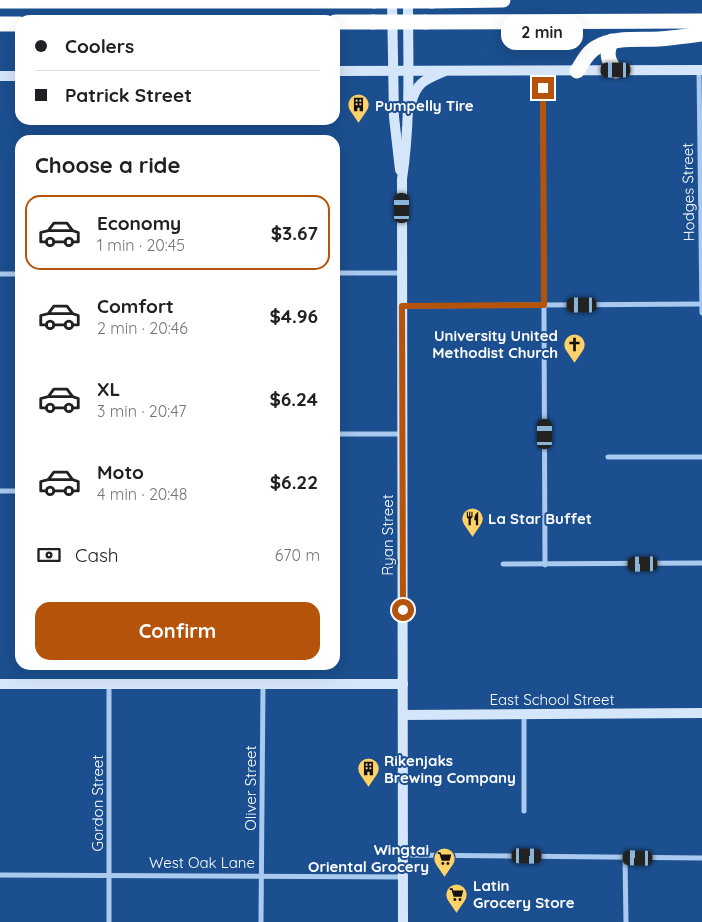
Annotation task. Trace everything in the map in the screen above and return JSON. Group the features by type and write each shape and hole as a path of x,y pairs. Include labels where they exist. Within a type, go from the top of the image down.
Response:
{"highway":[{"path":"65,2 88,0"},
{"path":"0,1 503,0"},
{"path":"340,22 702,21"},
{"path":"577,71 592,50 612,41 661,39 702,34"},
{"path":"612,41 608,48 608,57 610,64 616,70"}],"main road":[{"name":"Ryan Street","path":"392,0 394,116 397,152 402,178"},
{"name":"Ryan Street","path":"403,922 402,178 408,120 408,0"},
{"path":"408,120 413,95 417,87 423,81 446,70"},
{"path":"340,71 701,70"},
{"path":"0,76 15,76"},
{"path":"0,684 403,684"},
{"name":"East School Street","path":"403,715 702,713"}],"street":[{"path":"543,70 545,565"},
{"name":"Hodges Street","path":"701,70 702,313"},
{"path":"340,273 402,273"},
{"path":"0,274 15,274"},
{"path":"402,306 702,304"},
{"path":"340,434 402,434"},
{"path":"608,457 702,457"},
{"path":"0,491 15,491"},
{"path":"503,564 702,563"},
{"name":"Gordon Street","path":"109,922 110,684"},
{"name":"Oliver Street","path":"261,922 263,685"},
{"path":"524,714 524,811"},
{"path":"403,855 702,858"},
{"path":"625,857 626,922"},
{"name":"West Oak Lane","path":"0,874 403,877"}],"place":[{"name":"Pumpelly Tire","path":"359,124"},
{"name":"University United Methodist Church","path":"574,363"},
{"name":"La Star Buffet","path":"472,537"},
{"name":"Rikenjaks Brewing Company","path":"368,788"},
{"name":"Wingtai Oriental Grocery","path":"445,877"},
{"name":"Latin Grocery Store","path":"457,913"}],"route":[{"path":"403,610 402,306 544,305 543,88"}]}
